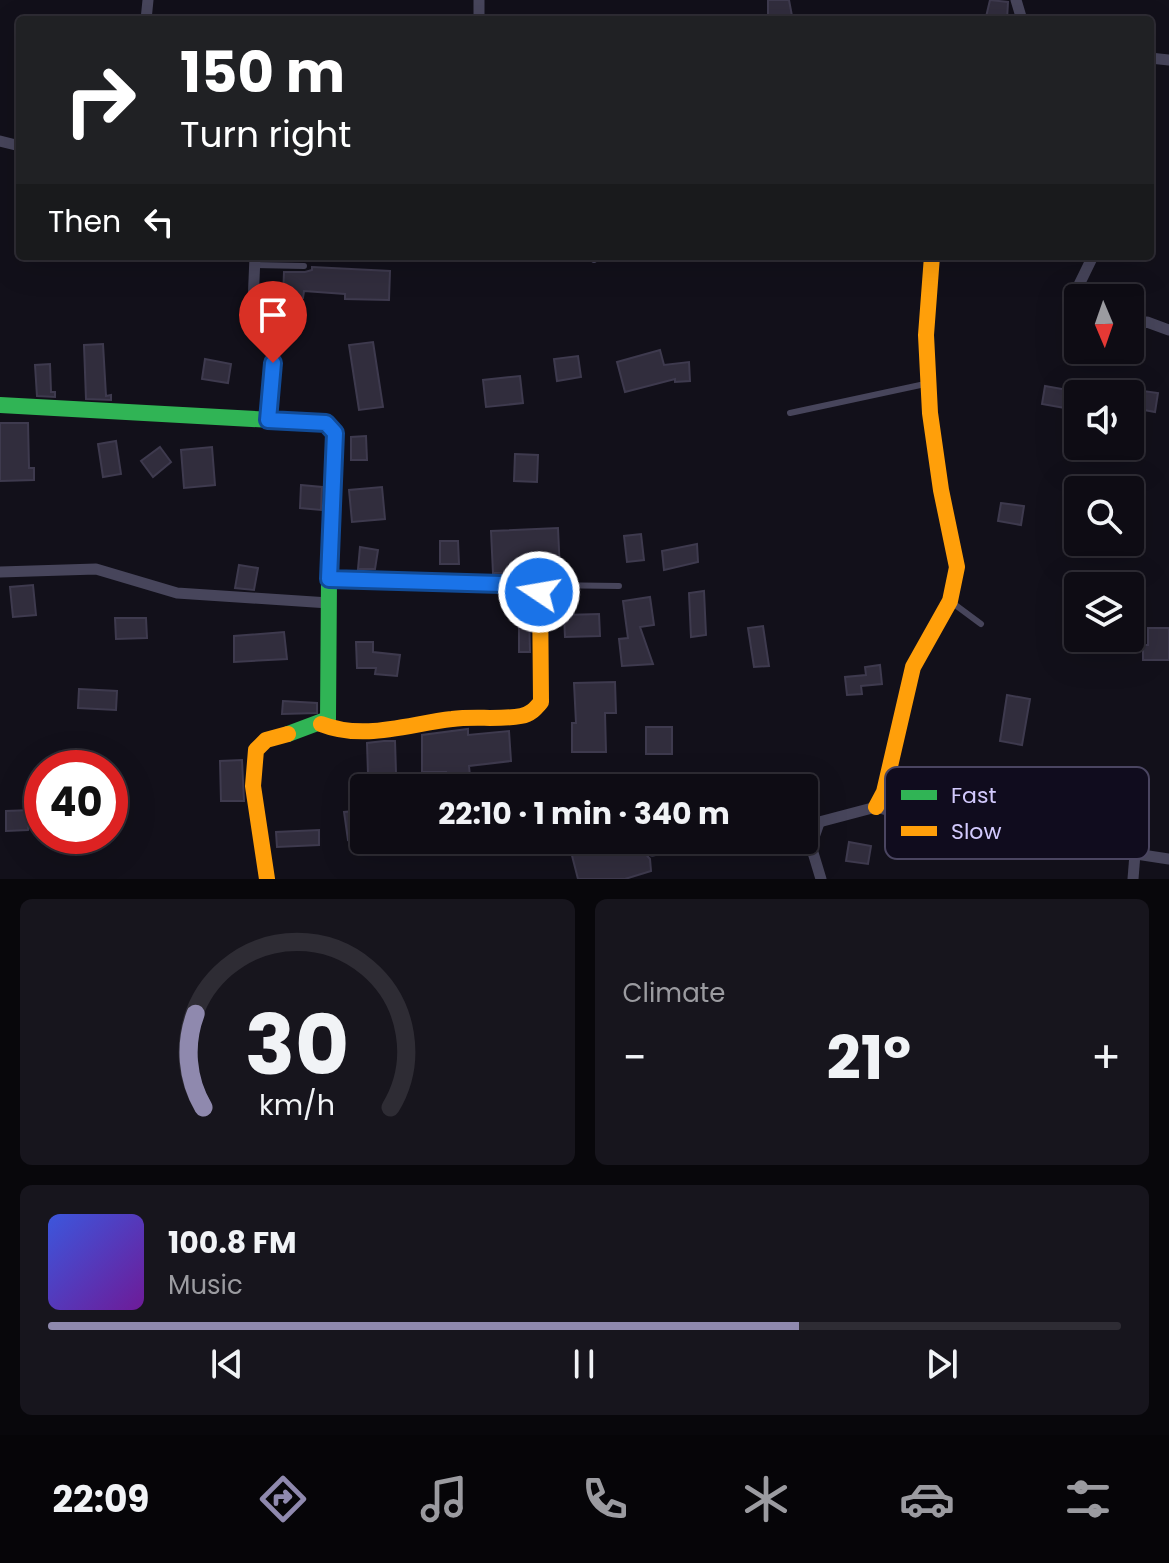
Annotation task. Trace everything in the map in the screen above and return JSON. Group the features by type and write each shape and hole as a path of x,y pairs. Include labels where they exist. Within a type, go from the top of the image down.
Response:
{"street":[{"path":"890,767 913,667 950,601 957,567 935,469 925,384 926,304 932,260"},
{"path":"1079,284 1091,260"},
{"path":"254,261 253,304 276,335 268,420"},
{"path":"1144,323 1169,330"},
{"path":"0,405 326,423 335,433 329,579 328,719 321,724 266,740 256,750 253,786 267,879"},
{"path":"0,572 96,569 177,593 329,603"},
{"path":"321,724 344,733 421,726 439,720 522,716 533,712 541,702 540,585 329,579"},
{"path":"876,807 885,788"},
{"path":"821,879 811,846 819,823 876,807 885,809"},
{"path":"1149,856 1169,859"},
{"path":"1133,879 1135,859"}],"lane":[{"path":"254,261 304,266"},
{"path":"790,413 925,384"},
{"path":"540,585 619,586"},
{"path":"950,601 981,624"}],"building":[{"path":"768,0 789,0 792,16 768,16"},
{"path":"990,0 1008,2 1007,16 986,16"},
{"path":"312,267 390,271 389,300 345,299 345,294 304,291 303,298 283,297 284,272 305,272 312,270"},
{"path":"373,342 383,407 359,410 349,345"},
{"path":"103,344 106,396 111,395 111,400 86,399 84,345"},
{"path":"660,350 664,365 689,362 690,381 675,382 675,379 625,392 617,362"},
{"path":"578,356 581,377 557,381 554,359"},
{"path":"205,359 231,364 228,383 202,379"},
{"path":"50,364 51,392 55,392 55,397 37,396 35,365"},
{"path":"520,376 523,403 486,407 483,380"},
{"path":"1045,386 1064,389 1064,408 1042,404"},
{"path":"1144,391 1158,393 1155,412 1144,410"},
{"path":"0,423 28,423 29,468 34,468 34,480 0,481"},
{"path":"366,436 367,460 351,460 351,437"},
{"path":"116,441 121,474 103,477 98,444"},
{"path":"160,447 171,462 153,477 141,461"},
{"path":"212,447 215,485 184,488 181,450"},
{"path":"515,454 538,455 537,482 514,481"},
{"path":"301,485 322,487 321,510 300,508"},
{"path":"382,487 385,519 352,522 349,490"},
{"path":"1001,503 1024,506 1021,525 998,521"},
{"path":"558,528 560,572 493,573 491,531"},
{"path":"641,534 644,560 627,562 624,536"},
{"path":"440,541 458,541 459,564 440,564"},
{"path":"697,544 698,562 664,570 662,551"},
{"path":"360,547 378,550 375,569 358,569"},
{"path":"239,565 258,568 254,590 235,588"},
{"path":"33,585 36,615 13,617 10,587"},
{"path":"704,591 706,635 691,637 689,593"},
{"path":"650,597 654,625 640,627 653,664 622,666 619,639 628,638 623,601"},
{"path":"519,614 529,614 530,652 519,652"},
{"path":"599,614 600,636 565,637 564,615"},
{"path":"115,618 146,618 147,638 116,639"},
{"path":"763,626 769,666 754,667 748,628"},
{"path":"1148,628 1169,628 1169,660 1143,660 1144,645 1148,645"},
{"path":"284,632 287,659 234,662 234,636"},
{"path":"356,642 373,642 373,652 400,655 397,676 375,674 376,668 357,668"},
{"path":"880,665 882,684 861,686 862,694 847,695 845,677 866,675 865,667"},
{"path":"615,682 616,713 605,713 606,752 572,752 572,723 576,723 574,683"},
{"path":"79,689 117,691 116,710 78,708"},
{"path":"1007,695 1030,699 1022,745 1000,741"},
{"path":"283,701 317,703 317,713 282,714"},
{"path":"646,727 672,727 672,754 646,754"},
{"path":"468,729 468,735 509,731 511,761 469,766 470,774 422,772 422,735"},
{"path":"395,741 396,773 368,774 367,743"},
{"path":"242,760 244,801 221,801 220,761"},
{"path":"24,810 24,830 6,831 6,811"},
{"path":"350,811 348,840 344,812"},
{"path":"319,830 319,845 277,847 276,832"},
{"path":"849,842 871,846 868,864 846,861"},
{"path":"572,854 646,854 650,859 651,871 625,879 578,879"}],"traffic: fast":[{"path":"0,405 326,423 335,433 329,579 328,719 288,734"}],"traffic: slow":[{"path":"890,767 913,667 950,601 957,567 941,490 930,413 926,335 932,260"},
{"path":"321,724 353,731 386,730 460,718 521,716 541,702 540,585 329,579"},
{"path":"267,879 253,786 256,750 266,740 288,734"},
{"path":"876,807 885,788"}],"route":[{"path":"273,363 268,420 326,423 335,433 329,579 540,585 539,592"}]}
